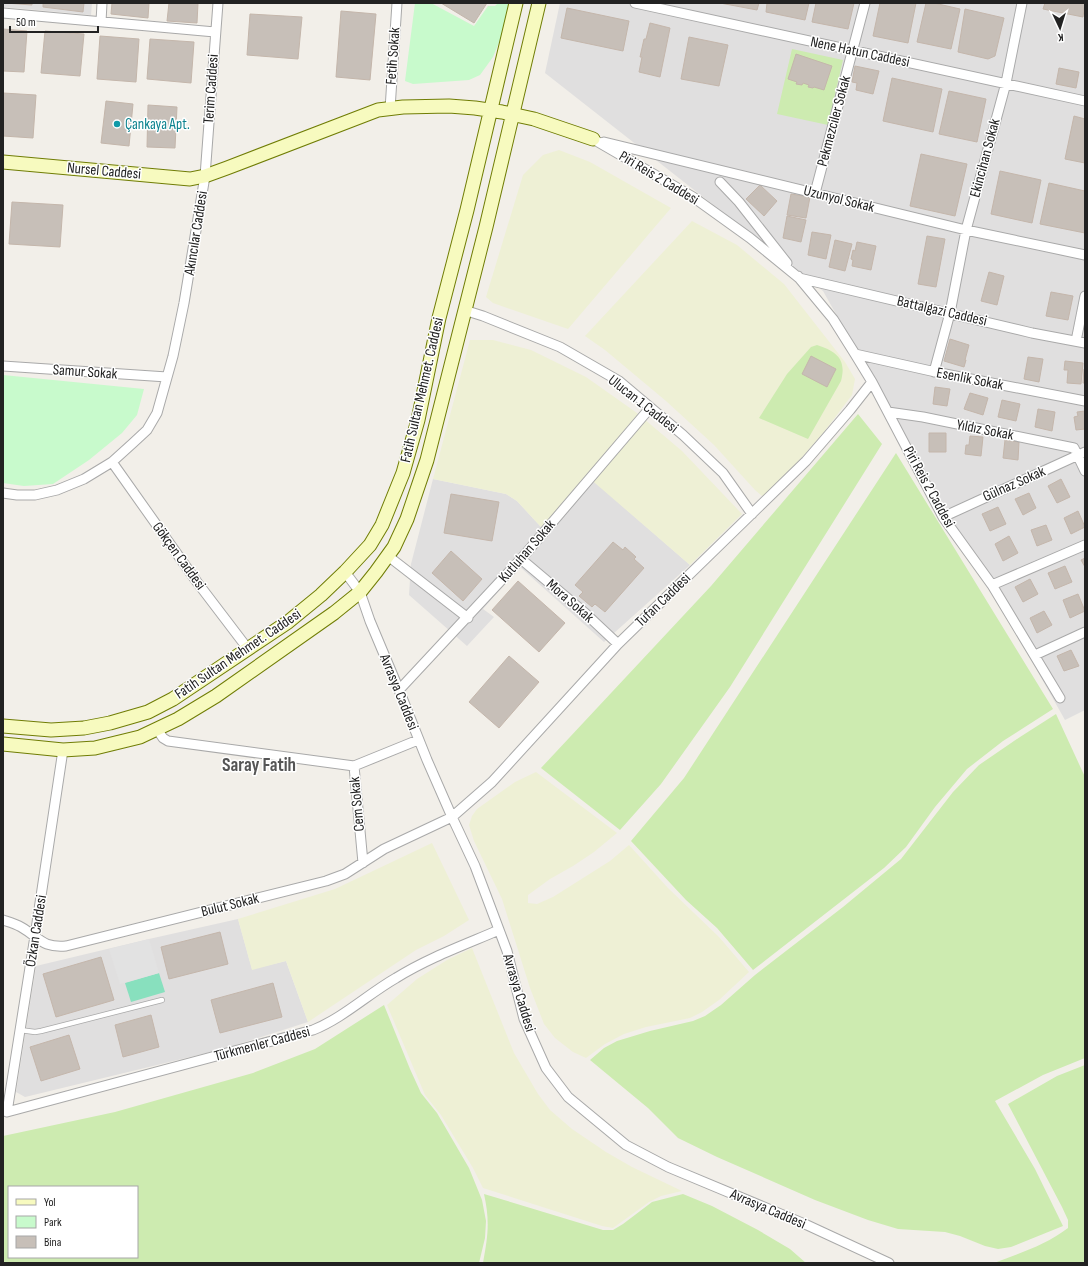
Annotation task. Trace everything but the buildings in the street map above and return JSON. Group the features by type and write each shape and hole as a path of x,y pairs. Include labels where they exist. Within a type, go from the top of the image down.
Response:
{"street":[{"path":"101,22 102,3"},
{"name":"Terim Caddesi","path":"205,176 218,3"},
{"name":"Fetih Sokak","path":"390,109 397,3"},
{"name":"Fatih Sultan Mehmet. Caddesi","path":"3,744 63,750 95,748 140,736 178,719 216,696 334,613 360,592 394,548 407,519 427,460 486,227 516,3"},
{"name":"Fatih Sultan Mehmet. Caddesi","path":"3,726 51,730 84,728 110,723 148,712 173,699 288,622 321,595 370,545 382,525 403,473 418,420 439,318 502,112 539,3"},
{"name":"Nene Hatun Caddesi","path":"635,3 649,4 1085,101"},
{"name":"Pekmezciler Sokak","path":"815,193 865,3"},
{"name":"Ekincihan Sokak","path":"934,372 950,312 966,230 1006,83 1022,3"},
{"path":"3,13 215,32"},
{"name":"Akıncılar Caddesi","path":"3,493 35,495 57,490 84,479 112,462 147,430 157,413 173,356 184,302 205,176 378,110 417,106 449,106 502,112"},
{"name":"Piri Reis 2 Caddesi","path":"502,112 534,119 593,139 693,197 750,238 799,278"},
{"name":"Uzunyol Sokak","path":"593,139 966,230 1085,255"},
{"name":"Nursel Caddesi","path":"3,162 190,179 205,176"},
{"name":"Piri Reis 2 Caddesi","path":"720,182 739,202 833,319 872,382 943,516 992,585 1060,698"},
{"name":"Battalgazi Caddesi","path":"799,278 950,312 1032,333 1080,342"},
{"path":"1080,342 1085,296"},
{"name":"Ulucan 1 Caddesi","path":"464,310 483,316 560,347 619,382 683,435 723,474 752,514"},
{"name":"Esenlik Sokak","path":"855,354 934,372 1085,401"},
{"name":"Samur Sokak","path":"3,366 167,377"},
{"name":"Tufan Caddesi","path":"452,817 492,782 618,644 806,461 872,382"},
{"name":"Kutluhan Sokak","path":"399,690 468,618 521,559 650,408"},
{"name":"Yıldız Sokak","path":"888,412 1074,448 1082,454"},
{"path":"1082,454 1085,471"},
{"name":"Gülnaz Sokak","path":"943,516 1082,454"},
{"name":"Gökçen Caddesi","path":"112,462 197,582 248,649"},
{"path":"992,585 1085,545"},
{"path":"388,556 468,618"},
{"name":"Mora Sokak","path":"521,559 585,613 618,644"},
{"name":"Avrasya Caddesi","path":"345,572 360,592 370,621 418,740 475,866 507,951 524,1019 546,1068 568,1097 626,1145 668,1167 808,1225 889,1263"},
{"path":"1035,655 1085,632"},
{"path":"157,729 162,738 168,741 354,766"},
{"name":"Cem Sokak","path":"363,863 354,766 418,740"},
{"name":"Özkan Caddesi","path":"7,1112 63,750"},
{"name":"Bulut Sokak","path":"3,920 20,926 44,944 54,947 66,946 326,881 345,874 384,849 452,817"},
{"name":"Türkmenler Caddesi","path":"7,1112 313,1030 329,1024 396,977 426,961 499,930"}],"lane":[{"path":"20,1030 35,1032 41,1031 162,1000"}],"shaded area":[{"path":"3,3 92,3 91,15 3,7"},
{"path":"560,3 1085,3 1085,710 1065,720 823,291 545,73"},
{"path":"588,476 690,565 604,642 520,567 483,609 494,617 467,646 409,595 411,564 433,479 506,494 517,501 541,527"},
{"path":"238,919 252,969 286,961 308,1022 223,1049 25,1097 16,1092 36,966"},
{"path":"149,939 159,973 120,984 109,949"}],"green space":[{"path":"415,3 431,3 474,26 488,6 495,6 498,3 509,3 502,35 493,57 480,75 469,80 413,84 405,81"},
{"path":"792,49 843,60 828,125 777,114"},
{"path":"559,150 590,162 671,208 568,329 493,303 486,297 523,175 543,155"},
{"path":"692,221 737,245 784,284 845,362 855,379 852,395 824,432 770,494 762,496 714,445 666,401 605,350 585,336"},
{"path":"470,340 493,340 531,350 586,377 637,413 682,451 742,514 690,565 588,477 541,527 517,501 506,494 433,479"},
{"path":"817,345 835,353 841,362 842,373 841,381 808,439 759,418 787,374 811,347"},
{"path":"3,375 144,389 137,415 122,433 89,460 53,484 24,486 3,483"},
{"path":"858,414 882,444 730,687 661,784 620,830 541,768 711,586"},
{"path":"896,453 1053,709 1003,741 967,769 935,807 906,847 884,868 753,970 717,928 686,900 631,841 684,778"},
{"path":"1056,714 1085,777 1085,1058 1043,1075 995,1101 1035,1169 1063,1226 1011,1247 998,1249 945,1232 898,1229 868,1220 815,1200 717,1157 678,1138 648,1108 590,1060 604,1048 617,1041 650,1031 693,1021 705,1016 721,1005 755,975 843,907 901,859 953,792 979,765"},
{"path":"536,772 617,833 594,852 550,879 528,895 528,903 537,904 553,897 610,861 629,845 668,888 719,937 749,972 719,1000 702,1012 690,1018 646,1027 624,1034 605,1044 586,1058 573,1052 555,1038 544,1024 530,988 502,899 474,841 469,825 472,816 477,809 515,782"},
{"path":"432,843 469,920 444,936 416,950 308,1022 286,961 252,970 238,919 335,889"},
{"path":"472,948 514,1053 538,1094 550,1110 572,1129 606,1152 632,1167 682,1191 661,1196 649,1202 613,1228 602,1226 483,1188 473,1168 441,1115 425,1095 387,1005 417,979 447,960"},
{"path":"159,973 165,992 131,1002 125,983"},
{"path":"384,1005 421,1093 437,1113 469,1168 482,1200 486,1221 485,1238 479,1263 3,1263 3,1136 115,1112 253,1073 315,1049"},
{"path":"1085,1065 1085,1263 994,1263 1042,1244 1068,1228 1068,1220 1062,1207 1008,1104 1057,1076"},
{"path":"484,1194 603,1230 613,1230 652,1202 683,1194 712,1206 758,1230 790,1249 806,1263 483,1263 488,1228"}],"place":[{"name":"Çankaya Apt.","path":"117,124"}],"district":[{"name":"Saray Fatih","path":"259,765"}]}
